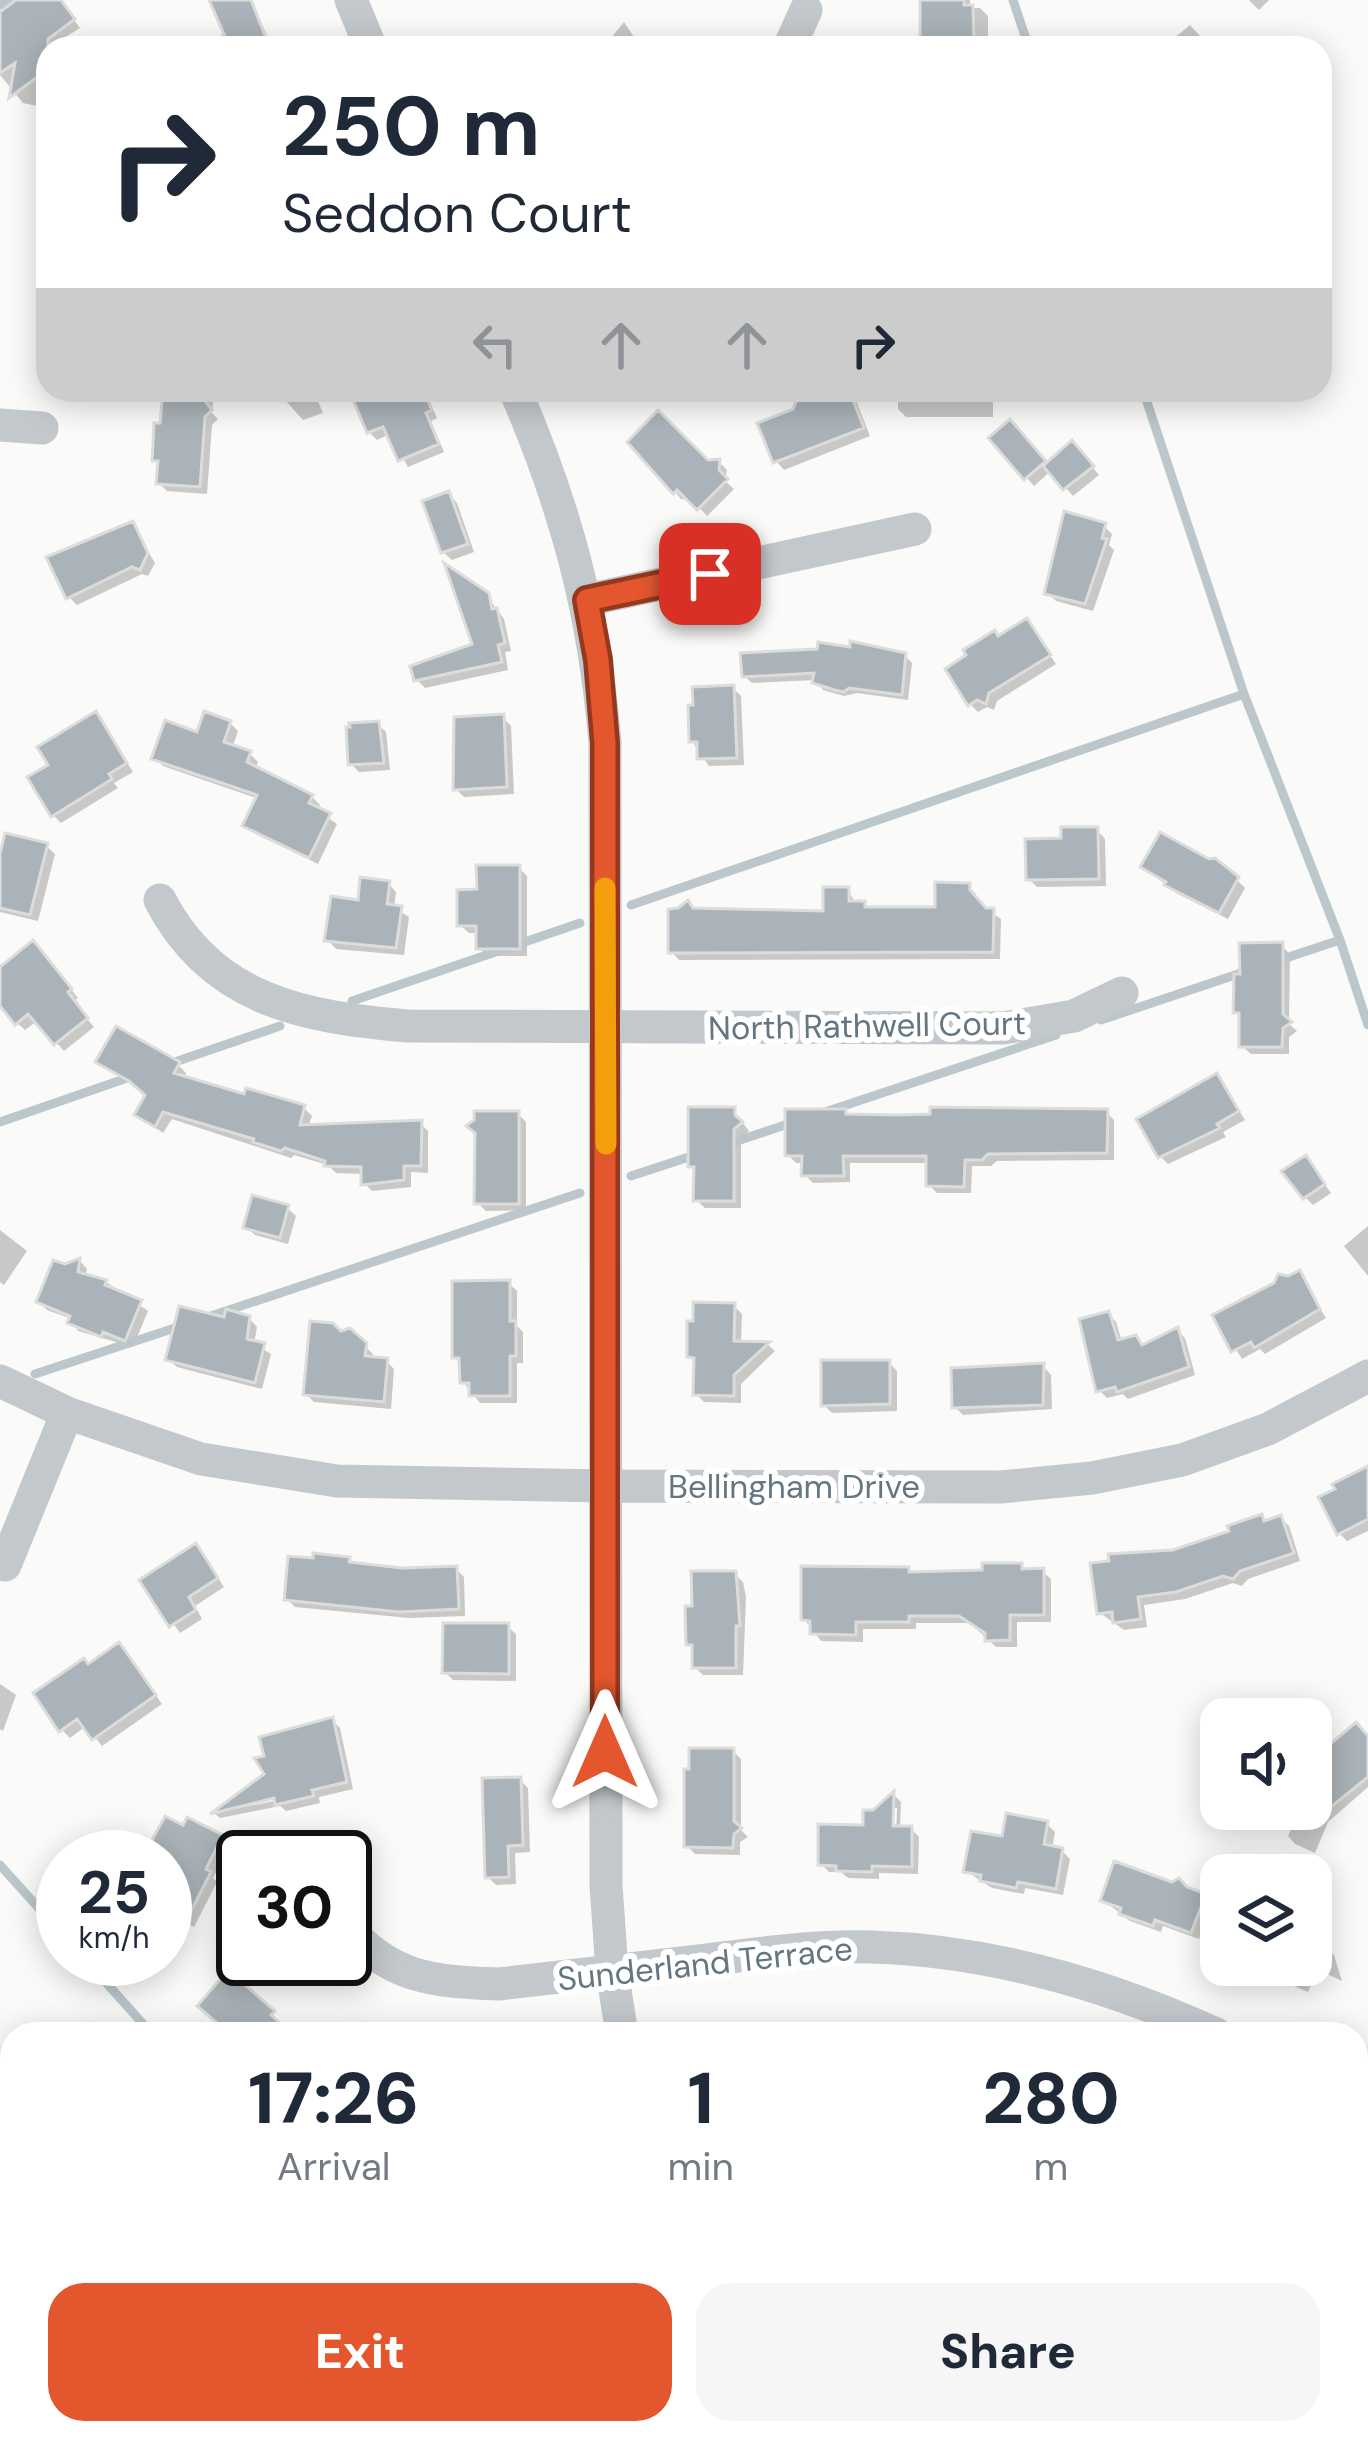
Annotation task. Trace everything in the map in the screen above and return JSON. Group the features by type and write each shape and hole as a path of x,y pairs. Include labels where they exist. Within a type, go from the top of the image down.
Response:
{"street":[{"path":"351,0 366,36"},
{"path":"794,36 806,10"},
{"path":"520,402 570,530 598,660 605,743 606,1885 620,2022"},
{"path":"0,425 42,428"},
{"path":"587,600 915,530"},
{"name":"North Rathwell Court","path":"160,900 172,924 210,968 249,992 354,1022 408,1027 1004,1028 1074,1016 1122,993"},
{"name":"Bellingham Drive","path":"0,1382 68,1413 201,1459 273,1472 396,1484 1001,1487 1092,1478 1182,1460 1268,1430 1368,1376"},
{"path":"5,1565 68,1413"},
{"name":"Sunderland Terrace","path":"372,1953 386,1964 432,1980 499,1984 760,1952 868,1947 918,1950 1067,1976 1188,2022"}],"building":[{"path":"16,0 61,0 75,19 52,36 36,36 36,78 9,98 15,63 0,73 0,12"},
{"path":"209,0 251,0 265,36 225,36"},
{"path":"920,0 964,0 964,5 973,5 974,36 920,36"},
{"path":"162,402 206,402 212,410 205,417 200,487 156,484 154,423 160,423"},
{"path":"354,402 428,402 432,410 426,413 439,444 398,461 383,427 367,433"},
{"path":"796,402 854,402 864,428 773,463 757,423 793,409"},
{"path":"658,410 708,460 720,459 719,470 728,479 697,510 677,490 673,494 627,442"},
{"path":"1010,419 1046,461 1024,480 988,438"},
{"path":"1072,440 1094,466 1063,490 1043,466"},
{"path":"449,491 468,544 441,553 422,501"},
{"path":"1064,511 1106,523 1102,538 1107,539 1085,604 1044,594"},
{"path":"133,521 148,553 140,570 132,567 66,599 46,557"},
{"path":"444,563 489,593 505,643 498,645 502,662 414,681 410,666 472,644"},
{"path":"1027,618 1051,655 989,693 986,704 977,700 968,706 945,669 966,655 963,650 995,630 998,636"},
{"path":"850,641 906,653 902,695 835,690 812,683 814,673 742,677 740,653 817,649 818,642 850,647"},
{"path":"734,685 737,758 697,759 697,742 689,742 692,687"},
{"path":"96,711 127,763 109,774 112,779 51,817 27,777 48,765 37,747"},
{"path":"204,711 231,721 224,742 251,751 247,762 313,795 309,803 331,813 309,858 242,826 257,795 151,759 165,720 197,732"},
{"path":"504,714 507,787 453,790 454,717"},
{"path":"379,721 384,763 348,765 346,727"},
{"path":"1061,827 1098,827 1099,879 1026,880 1025,839 1061,838"},
{"path":"1160,832 1215,858 1239,877 1219,913 1140,867"},
{"path":"5,833 48,843 30,915 0,908"},
{"path":"476,865 520,865 520,949 476,949 476,926 457,926 457,890 477,889"},
{"path":"360,877 390,881 387,904 402,906 396,948 324,941 331,896 358,900"},
{"path":"935,882 970,883 970,890 986,908 994,908 993,952 668,953 668,909 688,900 693,908 823,911 823,887 849,887 849,901 865,901 865,907 935,907"},
{"path":"33,940 72,989 68,992 88,1018 54,1045 28,1014 15,1025 0,1006 0,967"},
{"path":"1283,942 1283,1014 1292,1022 1283,1028 1282,1047 1239,1047 1239,1013 1233,1013 1234,974 1240,974 1239,943"},
{"path":"116,1026 180,1062 174,1073 244,1094 246,1088 305,1105 300,1125 422,1120 421,1166 404,1166 404,1180 361,1185 361,1167 324,1166 325,1161 163,1112 155,1127 134,1115 145,1095 95,1062"},
{"path":"1217,1073 1239,1111 1217,1124 1220,1128 1158,1158 1136,1119"},
{"path":"688,1107 735,1107 735,1115 743,1122 734,1129 734,1201 693,1201"},
{"path":"930,1107 1108,1109 1107,1153 988,1154 982,1160 965,1160 964,1187 926,1186 926,1156 843,1156 844,1176 801,1176 802,1156 785,1156 785,1109 899,1115 930,1114"},
{"path":"474,1111 519,1111 519,1204 474,1204 475,1133 466,1126 474,1120"},
{"path":"1306,1155 1325,1184 1303,1199 1281,1171"},
{"path":"252,1195 289,1205 280,1238 243,1228"},
{"path":"80,1258 78,1272 107,1280 105,1285 142,1300 125,1341 67,1323 70,1316 36,1302 53,1260 65,1264"},
{"path":"1300,1270 1320,1309 1254,1348 1251,1342 1231,1352 1212,1315 1274,1283 1278,1274 1288,1276"},
{"path":"510,1280 516,1356 510,1356 510,1396 469,1396 469,1383 460,1383 459,1358 452,1358 452,1281"},
{"path":"693,1302 735,1303 734,1341 770,1342 734,1375 734,1396 693,1395 694,1358 687,1357 687,1321 693,1321"},
{"path":"179,1306 224,1317 226,1309 250,1316 247,1339 265,1343 255,1383 165,1360"},
{"path":"1109,1311 1118,1340 1136,1335 1142,1345 1178,1327 1189,1367 1117,1392 1115,1387 1096,1392 1079,1319"},
{"path":"310,1321 333,1323 341,1331 350,1328 367,1343 365,1356 388,1358 384,1402 303,1395"},
{"path":"821,1360 890,1360 890,1404 821,1406"},
{"path":"1044,1363 1043,1405 952,1408 951,1368"},
{"path":"1368,1466 1368,1519 1337,1535 1318,1497 1335,1489 1332,1484"},
{"path":"1262,1514 1264,1521 1281,1515 1294,1553 1240,1571 1233,1579 1223,1576 1176,1592 1138,1597 1141,1619 1113,1623 1112,1612 1097,1614 1090,1563 1109,1561 1108,1554 1173,1550"},
{"path":"196,1543 218,1578 189,1597 196,1610 169,1627 139,1580"},
{"path":"313,1553 402,1568 457,1566 459,1609 399,1612 284,1600 288,1556 313,1558"},
{"path":"982,1563 1044,1568 1044,1615 1010,1615 1010,1640 985,1641 985,1633 959,1616 856,1622 856,1635 810,1634 810,1621 801,1620 801,1566 909,1567 909,1572 982,1570"},
{"path":"691,1571 736,1571 740,1626 736,1626 736,1668 692,1668 685,1606 692,1606"},
{"path":"443,1623 509,1623 509,1674 442,1673"},
{"path":"119,1642 156,1695 92,1740 77,1719 59,1732 33,1693 84,1658 88,1664"},
{"path":"333,1717 347,1782 312,1790 314,1796 275,1805 274,1798 210,1814 264,1774 254,1758 264,1756 259,1737"},
{"path":"1356,1722 1368,1736 1368,1777 1332,1806 1332,1743"},
{"path":"689,1748 734,1748 734,1821 742,1828 734,1834 733,1848 684,1847 684,1769 689,1769"},
{"path":"521,1777 523,1845 508,1846 509,1877 485,1878 482,1778"},
{"path":"894,1791 893,1826 912,1826 912,1867 872,1866 872,1872 836,1871 836,1866 818,1865 818,1824 863,1825 863,1810 873,1810"},
{"path":"1006,1813 1048,1821 1044,1844 1063,1848 1056,1889 1018,1882 1016,1888 980,1881 981,1875 963,1872 971,1831 1002,1836"},
{"path":"165,1816 183,1825 187,1817 216,1832 216,1849 206,1869 211,1872 192,1909 192,1830 157,1830"},
{"path":"1114,1861 1172,1882 1179,1878 1200,1892 1200,1910 1191,1933 1155,1920 1153,1926 1119,1914 1121,1908 1100,1901"},
{"path":"216,1984 246,1986 275,2011 271,2015 279,2022 216,2022 197,2006"}],"waterway":[{"path":"0,5 12,0"},
{"path":"1013,0 1025,36"},
{"path":"1147,402 1244,694 1368,1025"},
{"path":"631,905 1244,694"},
{"path":"352,1001 580,923"},
{"path":"1271,963 1340,940"},
{"path":"1101,1020 1244,972"},
{"path":"172,1063 280,1026"},
{"path":"822,1113 1056,1035"},
{"path":"0,1122 133,1076"},
{"path":"725,1145 794,1122"},
{"path":"631,1176 698,1154"},
{"path":"205,1318 580,1193"},
{"path":"35,1374 184,1325"},
{"path":"0,1865 36,1905"},
{"path":"109,1986 141,2022"}],"slow traffic":[{"path":"605,888 606,1144"}],"route":[{"path":"605,1752 605,743 587,600 710,574"}]}
